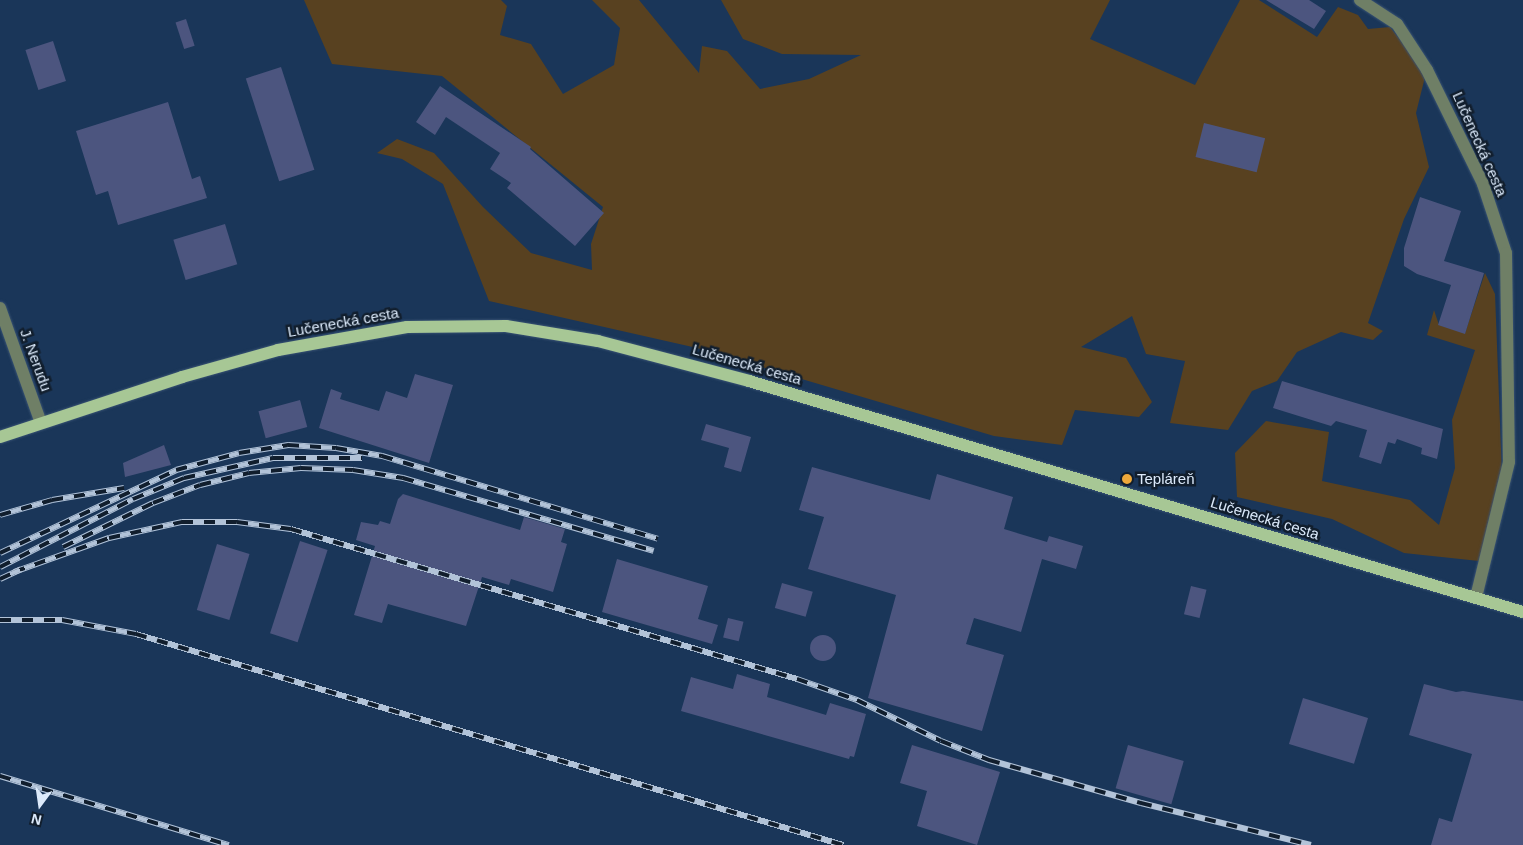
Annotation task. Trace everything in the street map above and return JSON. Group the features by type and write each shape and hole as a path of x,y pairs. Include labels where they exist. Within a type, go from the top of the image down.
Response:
{"main road":[{"name":"Lučenecká cesta","path":"0,437 278,350 407,327 506,326 598,341 749,381 1523,612"}],"street":[{"name":"Lučenecká cesta","path":"1360,0 1397,24 1427,70 1483,184 1506,253 1509,462 1476,598"},
{"name":"J. Nerudu","path":"0,308 41,423"}],"shaded area":[{"path":"304,0 501,0 507,6 500,35 531,44 563,94 614,65 620,28 592,0 639,0 699,73 702,46 727,51 760,89 809,79 861,55 782,54 743,39 721,0 1110,0 1090,39 1195,85 1240,0 1259,0 1317,37 1338,7 1358,15 1368,29 1390,27 1426,73 1416,113 1429,167 1404,219 1368,323 1383,331 1373,340 1341,332 1297,352 1277,381 1252,391 1228,430 1170,423 1185,361 1146,354 1132,316 1081,347 1126,358 1152,402 1139,417 1075,410 1062,445 994,436 697,348 489,301 443,184 402,159 377,153 397,139 434,153 483,207 531,253 592,270 591,244 603,207 442,76 332,64"},
{"path":"1485,273 1495,294 1502,475 1479,561 1404,553 1332,519 1237,497 1235,453 1266,421 1329,432 1322,481 1410,500 1439,525 1455,468 1452,420 1475,350 1427,335 1434,310 1439,325 1465,333"}],"building":[{"path":"1266,0 1309,0 1326,11 1314,29"},
{"path":"186,19 195,46 184,49 176,22"},
{"path":"53,41 66,81 38,90 25,50"},
{"path":"281,67 314,170 279,181 246,78"},
{"path":"440,86 531,147 530,149 604,213 575,246 507,188 511,183 490,169 500,153 446,117 435,135 416,122"},
{"path":"168,102 192,179 200,176 207,198 118,225 108,191 96,195 76,131"},
{"path":"1204,123 1265,138 1257,172 1196,157"},
{"path":"1420,197 1461,211 1444,261 1484,273 1465,334 1438,325 1451,285 1417,274 1404,266 1404,248"},
{"path":"225,224 237,264 186,280 173,240"},
{"path":"415,374 453,385 429,463 319,428 331,389 342,393 340,399 379,411 386,391 407,398"},
{"path":"1282,381 1443,429 1437,459 1421,454 1422,448 1397,439 1395,444 1388,442 1381,464 1359,457 1367,430 1336,421 1331,426 1273,408"},
{"path":"300,400 307,427 266,438 258,411"},
{"path":"706,424 751,437 741,472 724,467 729,448 701,440"},
{"path":"164,445 171,465 125,477 123,463"},
{"path":"812,467 930,500 937,474 1013,497 1004,529 1047,542 1049,536 1083,546 1076,569 1042,559 1021,632 974,618 966,644 1004,655 982,731 868,698 896,595 808,569 824,517 799,510"},
{"path":"403,494 520,530 524,517 565,529 561,542 567,544 553,592 511,579 509,585 482,577 466,626 388,604 382,623 354,615 375,546 356,540 361,522 378,525 380,521 390,524 398,499"},
{"path":"300,541 328,550 298,642 270,633"},
{"path":"217,544 250,554 229,620 197,610"},
{"path":"617,559 708,586 698,619 718,625 712,644 602,612"},
{"path":"782,583 813,592 806,617 775,608"},
{"path":"1191,586 1207,590 1200,618 1184,614"},
{"path":"728,618 744,622 739,641 723,637"},
{"path":"823,635 832,639 836,648 832,657 823,661 814,657 810,648 814,639"},
{"path":"737,674 770,684 767,697 826,715 830,703 866,714 854,757 850,756 849,759 681,711 691,677 733,689"},
{"path":"1424,684 1456,692 1463,691 1523,701 1523,845 1431,845 1439,818 1452,822 1472,754 1409,735"},
{"path":"1303,698 1368,718 1354,764 1289,744"},
{"path":"912,745 1000,772 977,845 917,826 927,791 900,783"},
{"path":"1128,745 1184,761 1171,804 1116,788"}],"railway":[{"path":"0,553 176,470 239,453 288,445 336,448 382,456 658,539"},
{"path":"0,567 133,499 184,478 273,458 362,458"},
{"path":"63,547 153,503 200,485 249,473 301,468 353,470 403,478 654,551"},
{"path":"0,515 52,500 124,488"},
{"path":"14,572 109,538 182,522 237,522 291,529 797,679 857,700 941,741 989,760 1141,803 1311,845"},
{"path":"0,579 21,569"},
{"path":"0,620 62,620 136,634 843,845"},
{"path":"0,776 229,845"}],"place":[{"name":"Tepláreň","path":"1127,479"}]}
